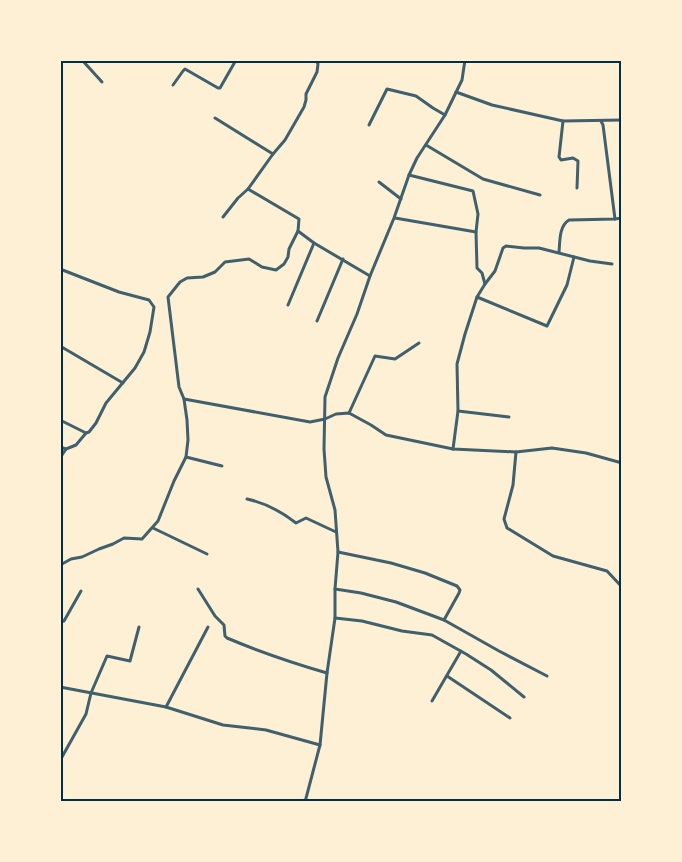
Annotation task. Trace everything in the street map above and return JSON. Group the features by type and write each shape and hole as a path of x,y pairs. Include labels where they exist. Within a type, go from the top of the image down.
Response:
{"street":[{"path":"82,60 102,82"},
{"path":"173,85 185,69 220,88 236,60"},
{"path":"223,217 248,189 285,140 304,107 306,94 317,72 316,60"},
{"path":"304,802 320,745 335,618 338,552 335,510 326,477 324,449 326,397 338,358 409,175 417,158 445,115 462,80 465,60"},
{"path":"369,125 387,90 416,96 445,115"},
{"path":"456,92 492,105 563,122 622,120"},
{"path":"215,118 273,154"},
{"path":"601,121 615,219"},
{"path":"563,122 559,157 561,160 573,158 578,161 577,188"},
{"path":"426,145 483,178 540,195"},
{"path":"409,175 473,191 478,214 477,268 482,273 485,284"},
{"path":"379,182 401,199"},
{"path":"60,568 62,564 71,559 124,538 142,540 159,521 186,457 188,440 168,297 180,282 187,278 203,277 215,272 225,262 249,259 262,267 276,270 284,264 288,257 289,249 298,231 299,219 248,189"},
{"path":"394,218 476,232"},
{"path":"559,252 564,222 622,218"},
{"path":"298,231 370,276"},
{"path":"288,305 314,243"},
{"path":"453,449 458,411 457,364 477,297 495,271 502,248 506,246 539,248 612,264"},
{"path":"477,297 547,326 567,285 574,257"},
{"path":"317,321 343,260"},
{"path":"60,269 119,292 149,300 154,307 144,352 135,368 106,403 89,432 76,445 66,449 60,458"},
{"path":"349,413 375,356 395,359 419,343"},
{"path":"60,346 123,383"},
{"path":"184,399 297,421 310,422 336,414 349,413 386,435 453,449 516,452 552,448 586,453 622,463"},
{"path":"458,411 509,417"},
{"path":"60,420 86,433"},
{"path":"60,447 66,449"},
{"path":"516,452 513,485 504,519 507,528 553,556 607,571 622,587"},
{"path":"186,457 222,466"},
{"path":"247,499 285,514 296,523 308,518 336,532"},
{"path":"153,528 207,554"},
{"path":"338,552 391,562 458,586 459,593 444,620"},
{"path":"198,589 215,616 224,625 227,638 293,664 327,673"},
{"path":"335,589 396,602 444,620 547,676"},
{"path":"60,622 64,621 81,591"},
{"path":"335,618 432,635 491,670 524,697"},
{"path":"62,758 86,714 91,693 107,655 130,660 140,627"},
{"path":"166,707 208,627"},
{"path":"432,701 461,651"},
{"path":"447,676 510,718"},
{"path":"60,687 166,707 223,725 266,730 320,745"}]}
